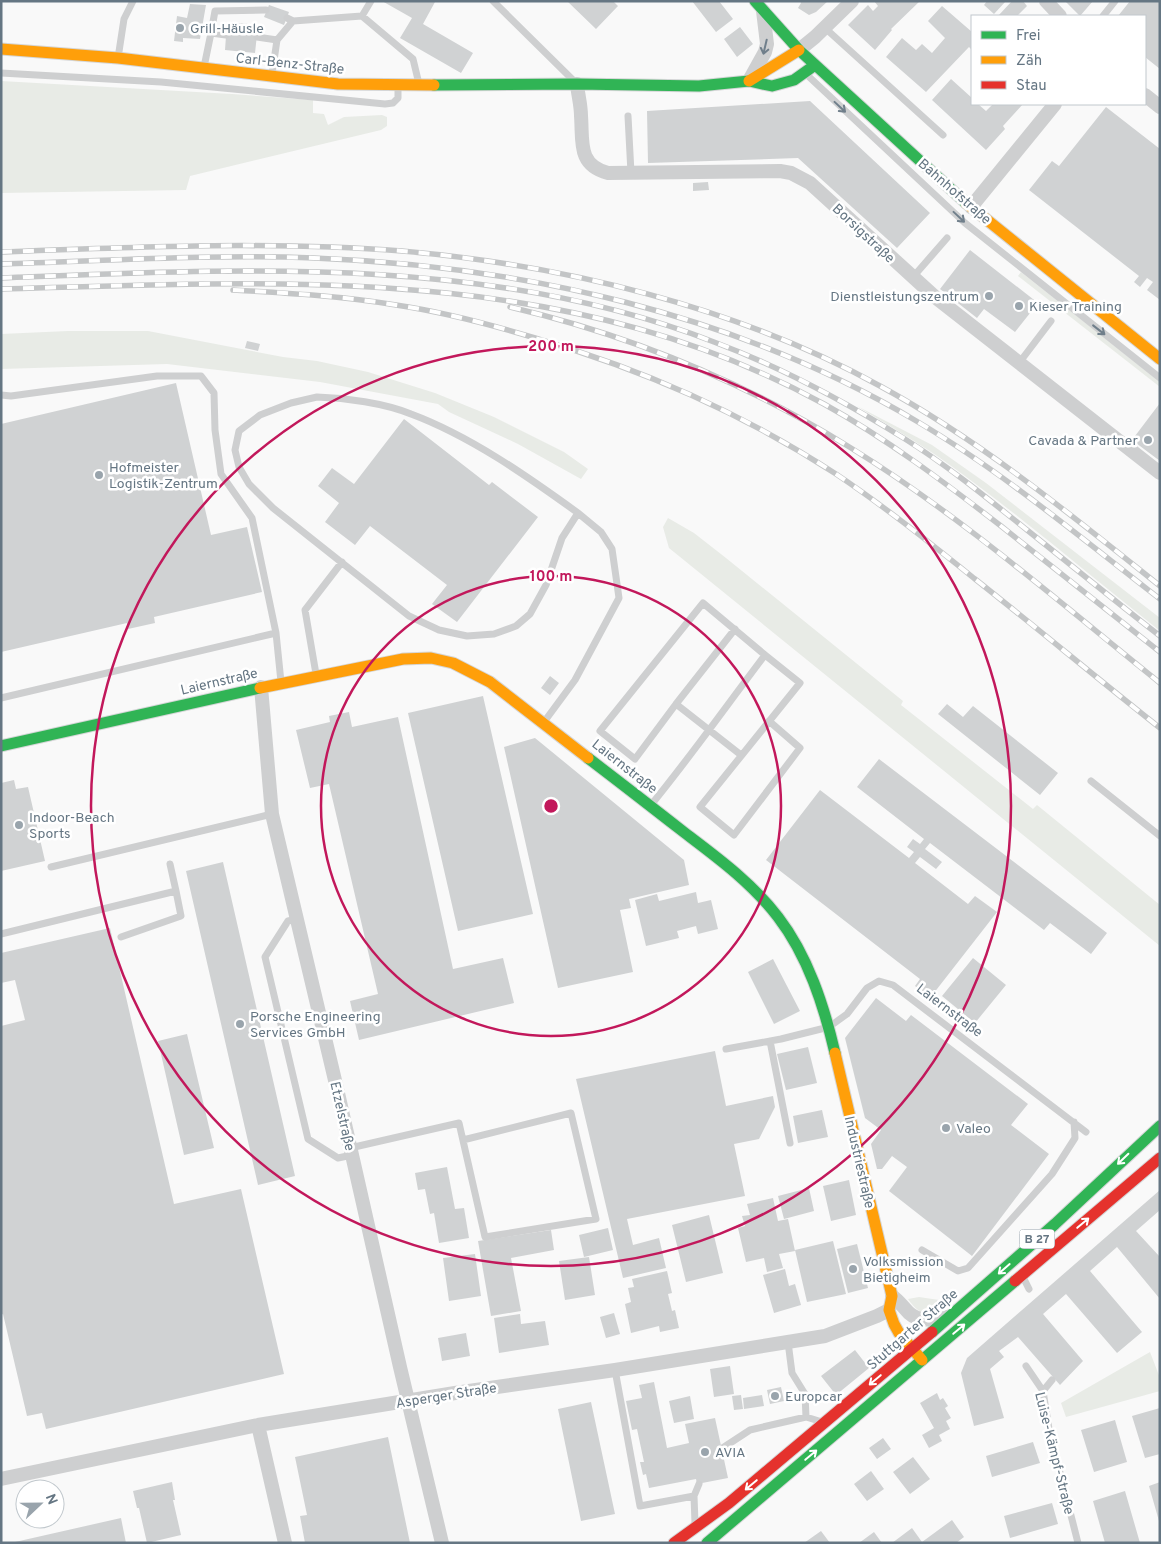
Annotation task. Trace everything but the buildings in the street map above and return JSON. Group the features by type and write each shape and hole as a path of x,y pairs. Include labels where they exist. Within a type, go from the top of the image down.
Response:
{"street":[{"path":"799,58 852,1"},
{"path":"1046,1 1058,15"},
{"name":"Bahnhofstraße","path":"759,6 799,58 815,65 971,207 1160,360"},
{"name":"Bahnhofstraße","path":"749,82 766,52 767,36 759,6"},
{"name":"Carl-Benz-Straße","path":"1,49 118,58 338,84 398,85 577,84 699,86 749,82 772,86 794,80 799,58"},
{"name":"Carl-Benz-Straße","path":"749,82 799,58 815,65"},
{"name":"Borsigstraße","path":"577,84 581,114 582,148 586,159 600,171 608,173 780,171 792,173 810,184 912,278 1160,473"},
{"path":"1146,96 1160,107"},
{"path":"971,207 1054,105"},
{"name":"Laiernstraße","path":"1,746 281,682 403,658 431,658 453,663 490,682 544,722 651,805 757,892 775,913 799,950 812,978 829,1028"},
{"name":"Etzelstraße","path":"262,687 272,814 442,1543"},
{"name":"Industriestraße","path":"829,1028 890,1303 899,1333 922,1360"},
{"name":"Stuttgarter Straße","path":"674,1543 729,1503 950,1316 1054,1224 1160,1126"},
{"name":"B 27","path":"707,1543 1160,1158"},
{"path":"890,1303 899,1301 908,1312 921,1320 933,1320 950,1316"},
{"name":"Asperger Straße","path":"1,1479 258,1425 825,1336 877,1316 890,1303"},
{"path":"258,1425 285,1543"}],"lane":[{"path":"118,58 124,20 133,1"},
{"path":"362,16 371,1"},
{"path":"493,1 577,84"},
{"path":"1104,15 1115,1"},
{"path":"204,69 215,11 266,10"},
{"path":"272,76 277,40 290,19 362,16 413,59 420,85"},
{"path":"825,28 943,135"},
{"path":"211,33 226,35"},
{"path":"257,37 277,40"},
{"path":"799,58 965,223 1019,268 1160,378"},
{"path":"1,73 161,82 385,104 393,102 398,98 398,85"},
{"path":"628,116 631,173"},
{"path":"912,278 947,238"},
{"path":"1018,363 1052,322"},
{"path":"1,395 11,396 157,376 201,376 214,393 215,430 220,474 252,518 276,632 281,682"},
{"path":"544,722 575,680 618,598 612,549 601,532 578,513 522,473 443,427 409,413 346,398 317,397 291,403 260,414 238,431 235,450 239,467 249,484 273,508 409,616 440,630 467,636 494,634 516,626 530,614 546,585 562,538 578,513"},
{"path":"316,675 305,610 342,562"},
{"path":"735,630 635,759 600,731 703,603 800,682 700,807 734,835 800,748 769,721"},
{"path":"1,698 276,632"},
{"path":"651,805 765,655"},
{"path":"676,704 741,755"},
{"path":"1091,781 1160,836"},
{"path":"51,867 272,814"},
{"path":"121,937 181,916 170,864"},
{"path":"1,934 176,891"},
{"path":"297,919 288,921 264,957 308,1139 338,1158 351,1151 459,1123 485,1237 596,1219 571,1113 463,1140"},
{"name":"Laiernstraße","path":"829,1028 847,1014 867,988 880,981 893,985 1086,1132"},
{"path":"726,1048 770,1041 829,1028"},
{"path":"770,1041 790,1142"},
{"path":"922,1250 958,1271 968,1268 1052,1174 1075,1138 1074,1122"},
{"path":"1022,1275 1029,1289"},
{"path":"788,1342 792,1373 805,1394 806,1417"},
{"name":"Luise-Kämpf-Straße","path":"1026,1366 1043,1391 1049,1429 1078,1543"},
{"path":"615,1370 640,1506 694,1496"},
{"path":"1043,1391 1052,1380"},
{"path":"722,1449 750,1430 806,1417 824,1423"},
{"path":"696,1527 694,1496 698,1484"}],"shaded area":[{"path":"1,81 313,100 313,113 324,114 328,125 344,117 382,115 387,117 387,126 381,130 190,176 186,190 1,193"},
{"path":"1021,272 1160,382 1160,387 1018,276"},
{"path":"68,331 148,331 368,372 435,393 494,417 564,452 588,469 581,479 518,444 449,412 438,404 320,382 167,364 1,369 1,334"},
{"path":"857,406 932,445 986,483 1160,618 1160,631 974,483 925,448"},
{"path":"668,518 694,533 726,558 903,701 901,705 1033,809 1037,805 1160,905 1160,946 669,548 663,527"},
{"path":"919,1297 946,1301 949,1306 936,1312 922,1312 917,1310 908,1299"},
{"path":"1150,1352 1160,1378 1160,1391 1066,1417 1061,1403"}],"railway":[{"path":"1,252 252,246 302,246 402,251 525,267 587,279 648,294 709,312 768,334 825,358 917,407 989,454 1160,586"},
{"path":"1,264 197,257 314,258 393,263 471,272 549,285 626,302 702,325 777,352 849,384 918,422 1012,484 1160,599"},
{"path":"1,278 271,271 362,274 451,281 540,294 628,314 714,342 764,362 835,398 882,425 937,460 1160,636"},
{"path":"1,289 213,284 318,285 422,291 525,304 626,325 726,358 824,404 847,417 893,446 958,493 1160,652"},
{"path":"233,290 355,299 431,311 466,319 575,350 615,364 727,412 800,452 872,499 1160,728"},
{"path":"510,307 555,318 643,347 729,382 811,424 892,474 931,502 1047,591 1160,683"}],"traffic: fast":[{"path":"755,1 799,50 966,203"},
{"path":"434,85 577,84 699,86 749,81 772,86 794,80 815,65"},
{"path":"1,746 260,688"},
{"path":"588,758 722,862 746,882 768,905 789,932 814,982 826,1017 835,1053"},
{"path":"932,1332 1055,1224 1160,1126"},
{"path":"707,1543 1015,1281"}],"traffic: slow":[{"path":"1,49 118,58 338,84 434,85"},
{"path":"749,81 799,50"},
{"path":"966,203 1160,359"},
{"path":"260,688 403,659 431,658 453,663 490,682 588,758"},
{"path":"835,1053 892,1296 889,1310 899,1333 922,1360"}],"traffic: jam":[{"path":"1015,1281 1160,1158"},
{"path":"674,1543 729,1503 932,1332"}],"place":[{"name":"Grill-Häusle","path":"180,28"},
{"name":"Dienstleistungszentrum","path":"989,296"},
{"name":"Kieser Training","path":"1019,306"},
{"name":"Cavada & Partner","path":"1148,440"},
{"name":"Hofmeister Logistik-Zentrum","path":"99,475"},
{"name":"Indoor-Beach Sports","path":"19,825"},
{"name":"Porsche Engineering Services GmbH","path":"240,1024"},
{"name":"Valeo","path":"946,1128"},
{"name":"Volksmission Bietigheim","path":"853,1269"},
{"name":"Europcar","path":"775,1396"},
{"name":"AVIA","path":"705,1452"}]}
